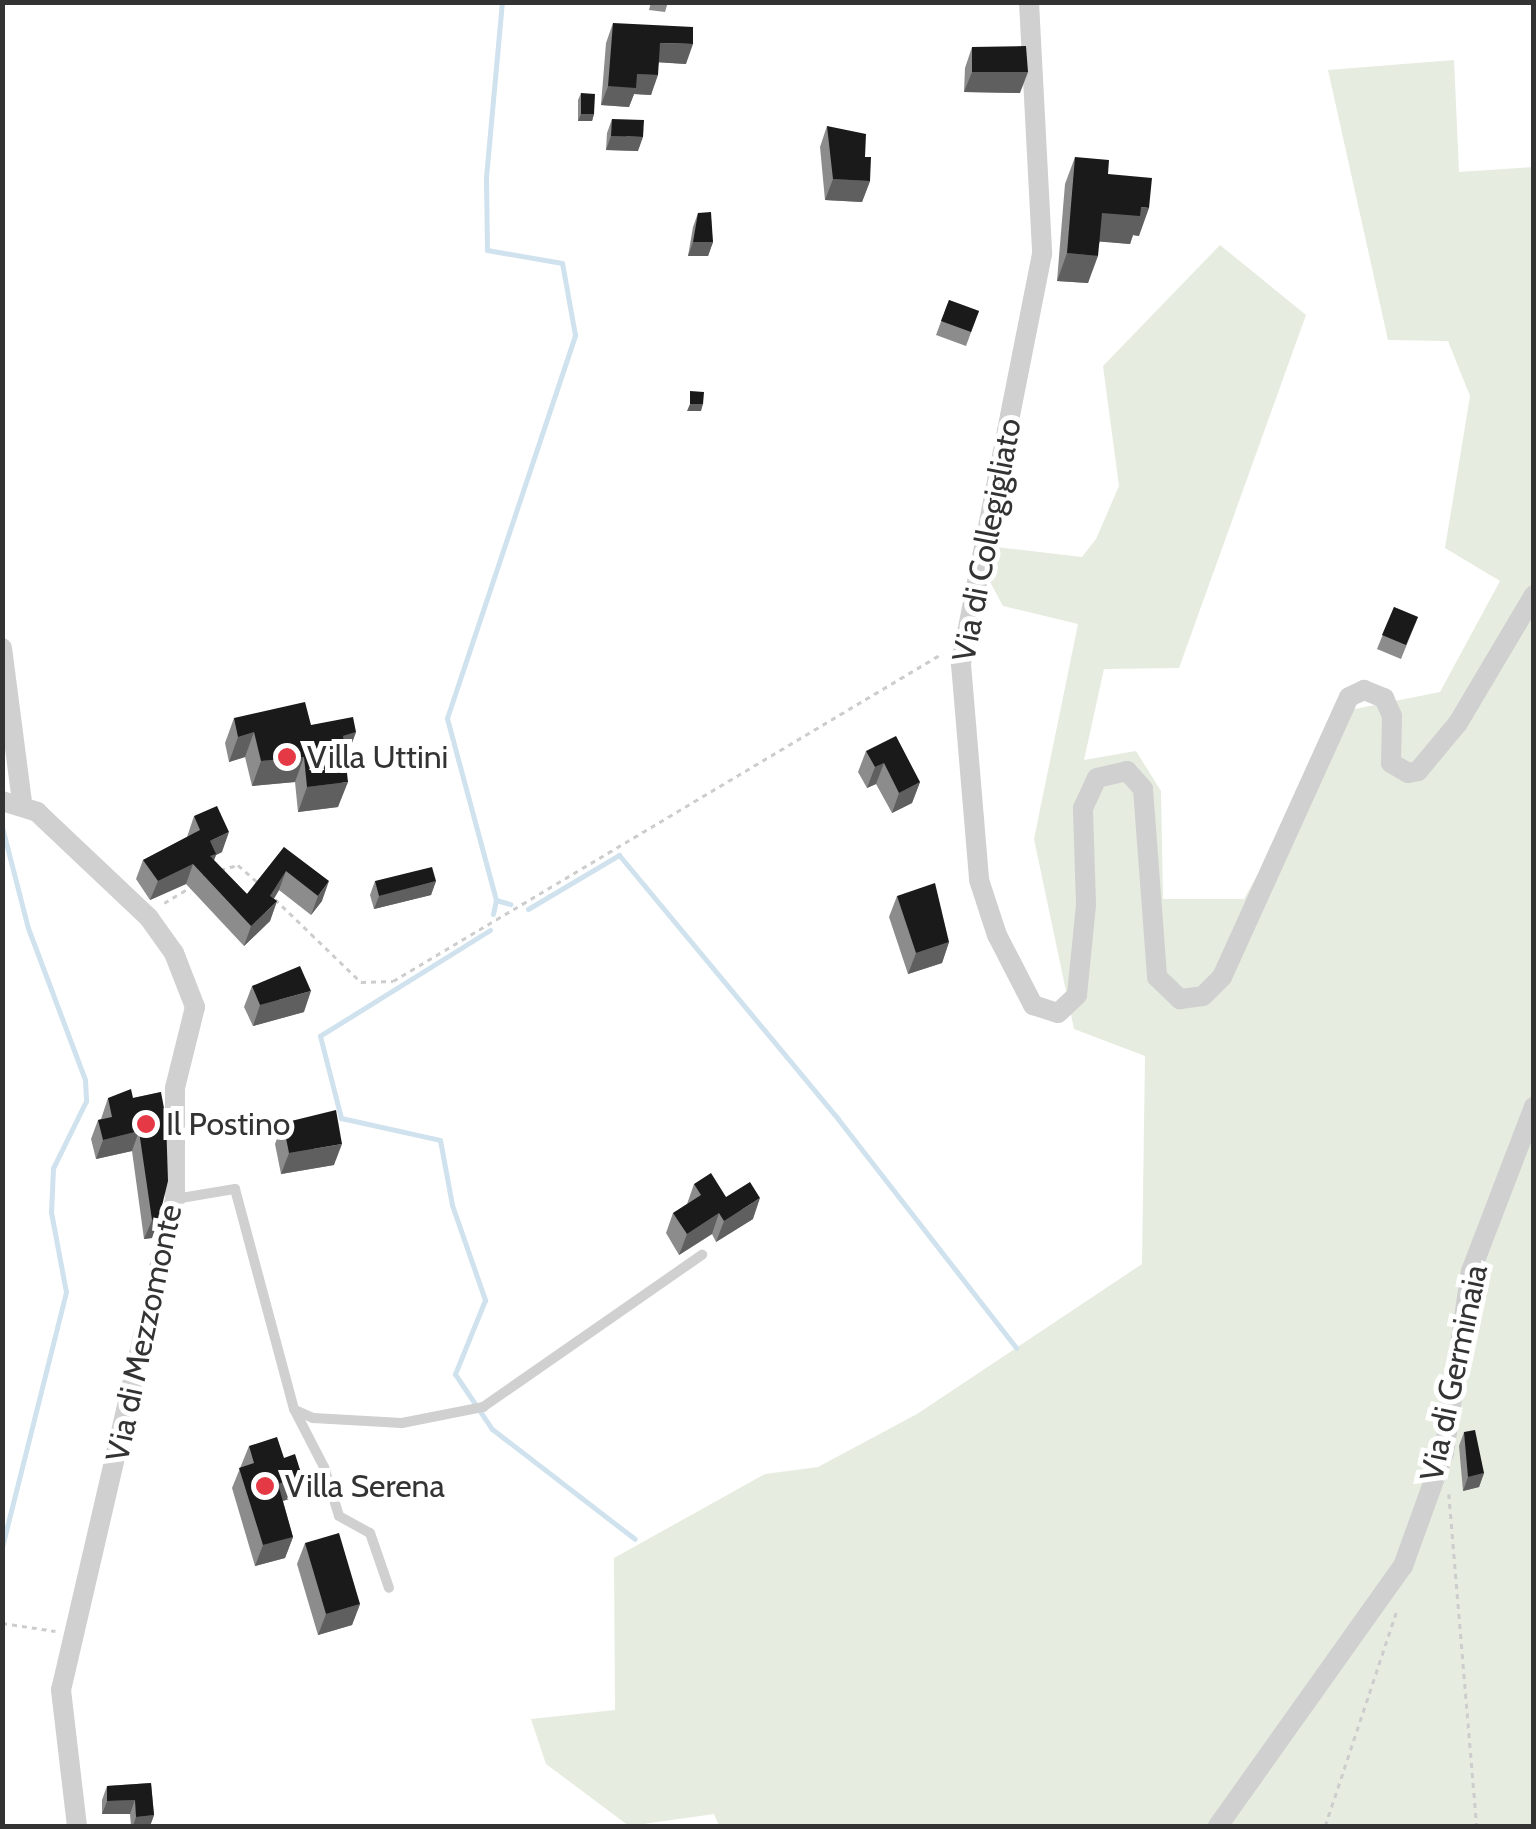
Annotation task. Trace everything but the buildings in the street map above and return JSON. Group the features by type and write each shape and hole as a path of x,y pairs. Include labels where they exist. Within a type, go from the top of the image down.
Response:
{"street":[{"name":"Via di Collegigliato","path":"1029,2 1042,254 964,640 962,724 983,895 1033,1005 1058,1013 1076,994 1086,905 1083,808 1096,778 1126,771 1144,789 1157,977 1180,999 1203,996 1229,961 1349,697 1364,690 1384,698 1392,716 1390,763 1408,774 1418,771 1458,723 1534,595"},
{"path":"2,648 12,802"},
{"name":"Via di Mezzomonte","path":"12,802 149,918 174,954 194,1007 175,1088 175,1199 120,1453 60,1690 78,1826"},
{"name":"Via di Germinaia","path":"1218,1826 1403,1566 1444,1453 1471,1272 1534,1107"}],"lane":[{"path":"175,1199 235,1189 294,1410 324,1466 339,1516 370,1532 388,1588"},
{"path":"294,1410 313,1418 402,1423 482,1406 702,1255"}],"path":[{"path":"207,877 232,865 245,868 361,982 393,981 964,640"},
{"path":"149,918 197,883"},
{"path":"1444,1453 1477,1826"},
{"path":"1325,1826 1398,1600"},
{"path":"2,1622 72,1634"}],"shaded area":[{"path":"1454,60 1459,172 1534,167 1533,1826 719,1826 714,1814 629,1826 546,1764 531,1719 615,1710 614,1558 765,1474 818,1467 917,1414 1142,1264 1145,1056 1074,1029 1034,839 1078,624 1003,606 989,580 996,547 1082,557 1096,539 1119,486 1103,366 1220,245 1306,315 1179,668 1104,669 1084,760 1136,751 1161,791 1163,899 1244,899 1350,710 1440,692 1500,581 1445,548 1470,396 1448,341 1388,340 1328,70"}],"waterway":[{"path":"493,914 496,900 447,718 575,335 562,263 487,250 486,177 502,2"},
{"path":"2,827 28,928 85,1080 86,1101 53,1168 51,1212 66,1292 2,1546"},
{"path":"528,909 619,855 838,1119 1016,1348"},
{"path":"496,900 510,904"},
{"path":"490,930 320,1036 341,1118 440,1140 452,1205 485,1300 455,1374 492,1429 635,1539"}],"place":[{"name":"Villa Uttini","path":"287,757"},
{"name":"Il Postino","path":"146,1124"},
{"name":"Villa Serena","path":"265,1486"}]}
